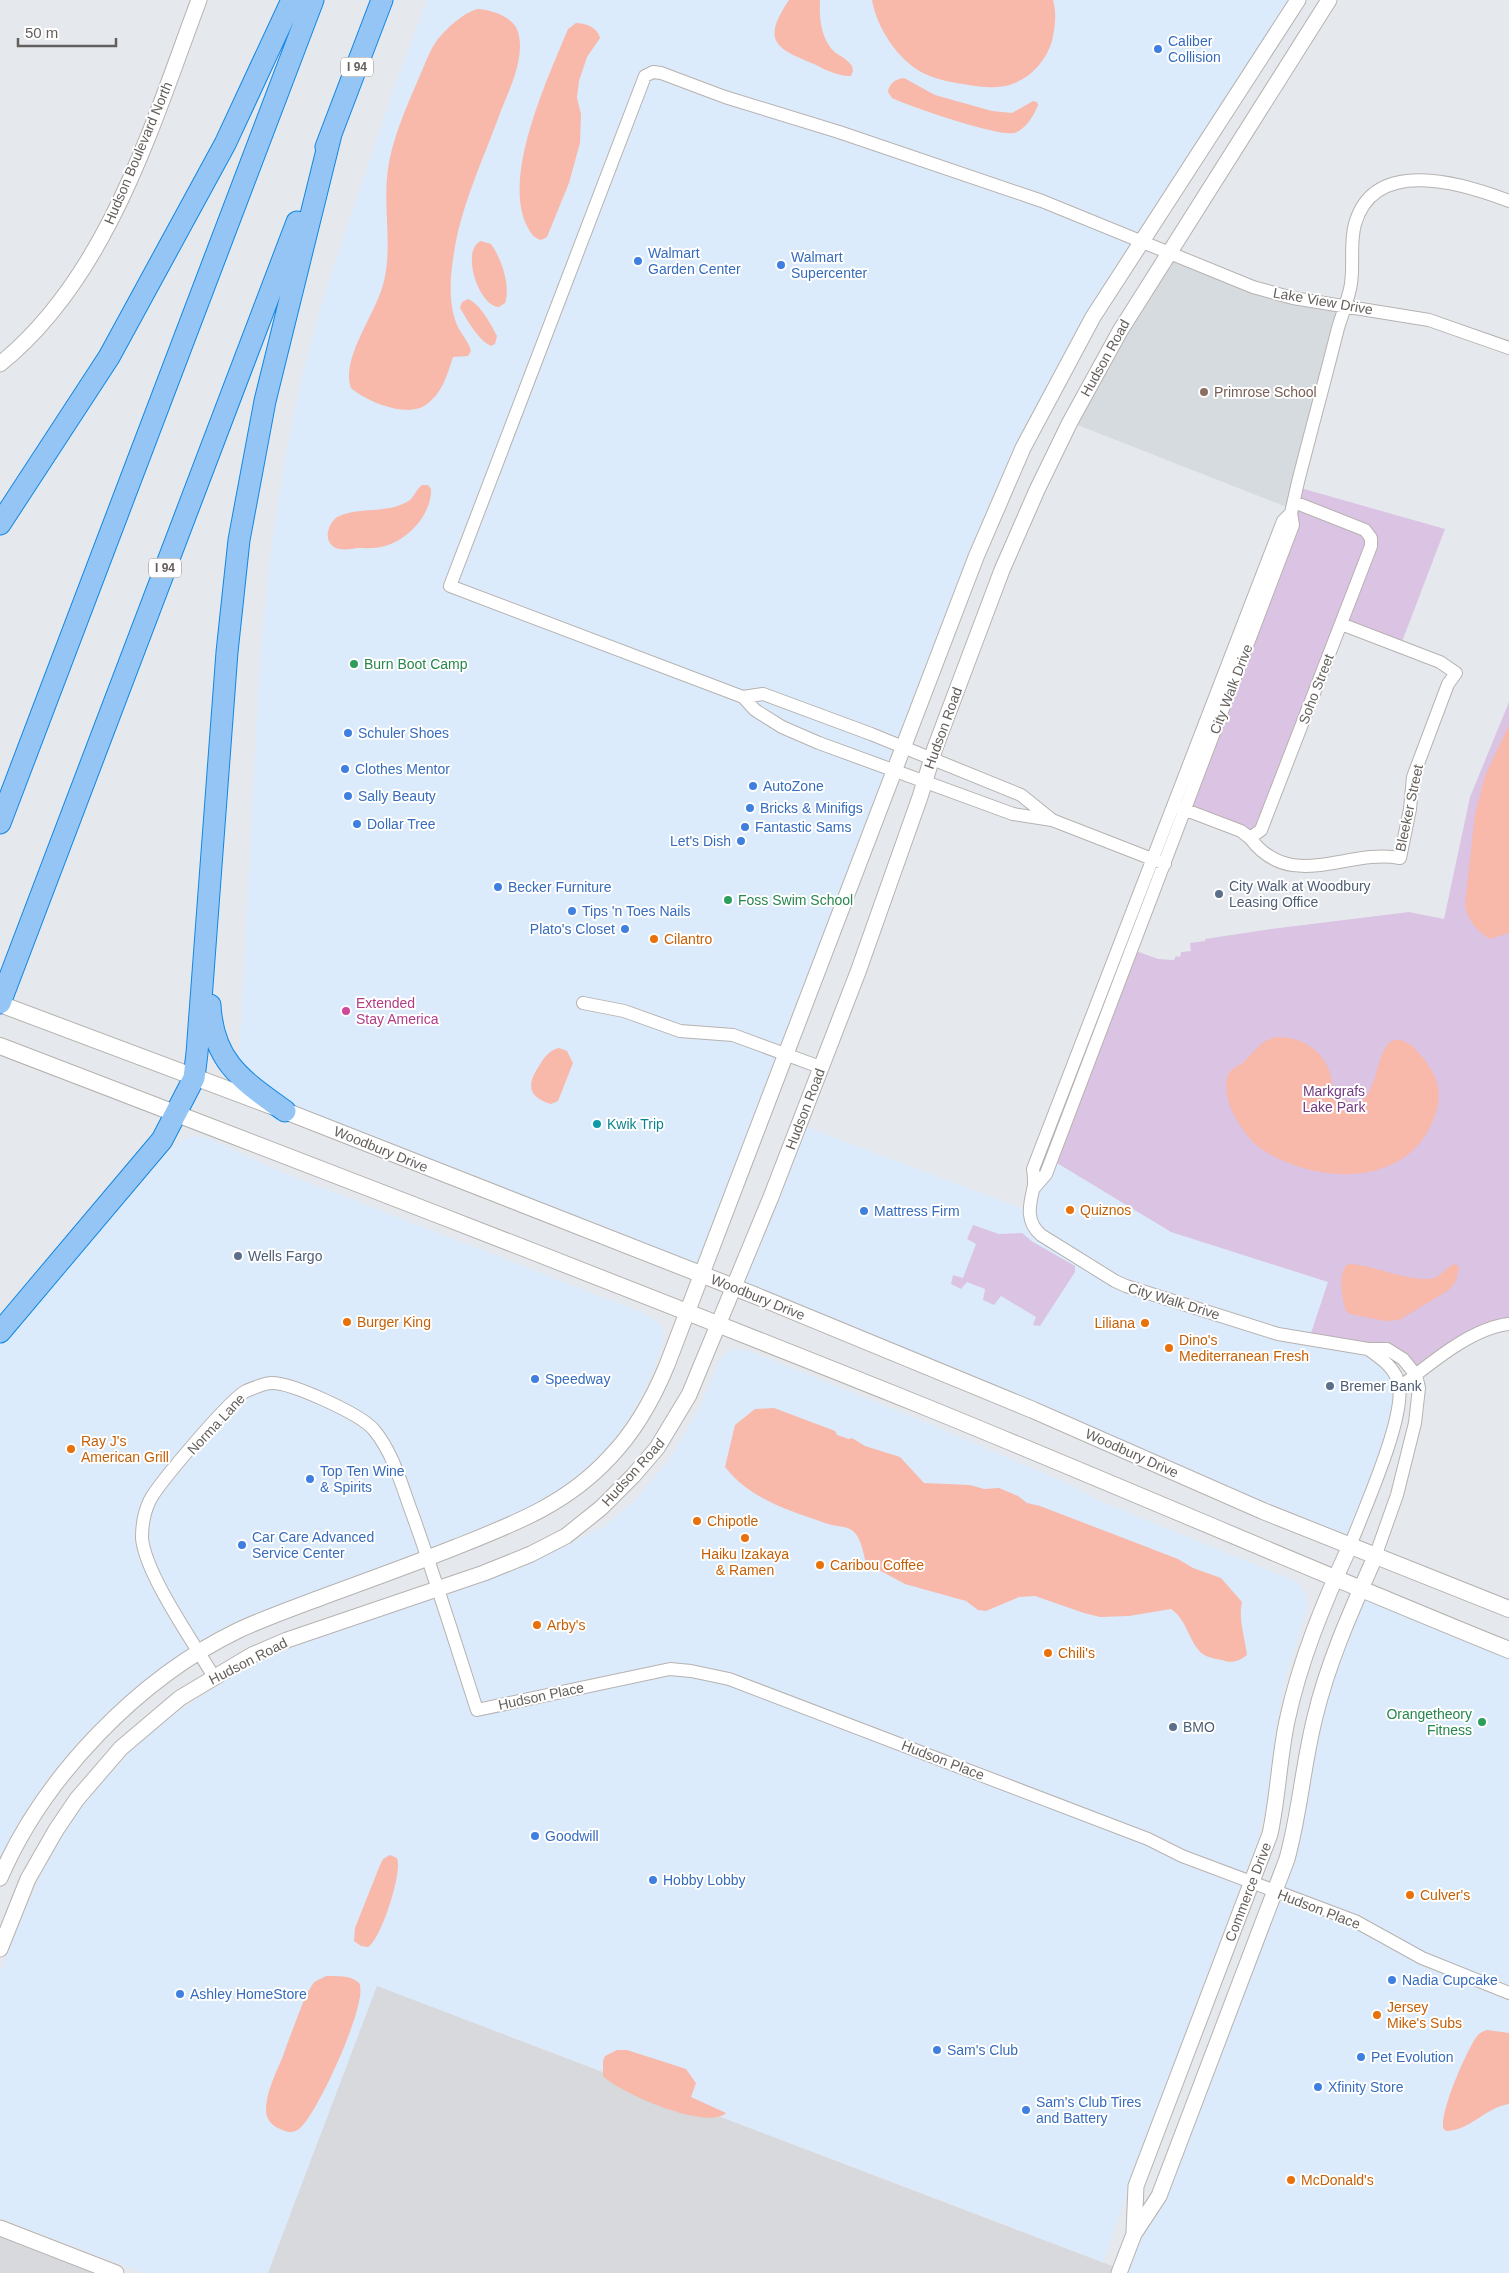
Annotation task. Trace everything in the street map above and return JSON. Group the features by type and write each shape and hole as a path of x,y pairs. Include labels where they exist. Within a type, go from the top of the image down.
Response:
{"highway":[{"path":"0,524 109,357 225,144 292,0"},
{"path":"0,823 313,0"},
{"name":"I 94","path":"0,1003 382,0"},
{"path":"0,1332 162,1140 194,1078 230,613 246,496 265,401 331,134"},
{"path":"207,909 210,1016 218,1047 230,1068 238,1076 285,1111"}],"main road":[{"name":"Woodbury Drive","path":"0,1003 285,1111 702,1274 1028,1408 1263,1511 1509,1609"},
{"path":"0,1046 719,1324 932,1410 1360,1590 1509,1650"}],"street":[{"name":"Hudson Boulevard North","path":"0,364 22,346 59,301 84,266 106,229 134,170 199,0"},
{"name":"Hudson Road","path":"0,1878 34,1816 55,1784 79,1754 133,1702 200,1652 239,1630 273,1616 521,1522 568,1494 609,1458 632,1432 655,1394 688,1312 903,747 1005,487 1093,317 1298,0"},
{"name":"Hudson Road","path":"0,1949 28,1879 56,1830 77,1799 122,1748 180,1698 252,1655 287,1640 438,1589 531,1554 566,1536 601,1508 657,1448 677,1418 689,1395 734,1287 861,964 931,759 1002,570 1037,490 1096,371 1328,0"},
{"name":"Lake View Drive","path":"743,697 450,586 644,76 653,72 661,73 725,97 847,134 1042,201 1261,289 1344,307 1428,320 1509,348"},
{"name":"City Walk Drive","path":"1416,1374 1404,1359 1391,1351 1278,1334 1118,1283 1037,1232 1032,1224 1029,1210 1034,1188 1046,1174 1159,862 1294,525 1292,508 1350,288 1354,225 1367,200 1378,190 1389,184 1413,180 1454,185 1509,202"},
{"name":"Soho Street","path":"1250,838 1264,825 1371,546 1372,538 1360,527 1292,508"},
{"name":"Bleeker Street","path":"1250,838 1266,855 1292,866 1306,867 1383,856 1400,858 1410,813 1413,777 1448,684 1456,673 1440,662 1341,624"},
{"path":"743,697 763,694 903,747 1021,795 1052,820"},
{"path":"743,697 755,710 819,744 1013,814 1052,820 1159,862"},
{"path":"1180,808 1241,831 1250,838"},
{"path":"583,1003 624,1011 684,1032 730,1034 820,1067"},
{"path":"1350,1546 1388,1444 1396,1417 1400,1387 1416,1374 1480,1332 1509,1324"},
{"name":"City Walk Drive","path":"1368,1349 1382,1359 1392,1370 1400,1387"},
{"path":"1375,1557 1397,1495 1409,1452 1419,1388 1416,1374"},
{"name":"Norma Lane","path":"214,1677 149,1566 142,1540 142,1524 146,1509 158,1488 229,1404 244,1391 271,1383 282,1385 343,1408 362,1418 372,1428 390,1455 438,1589"},
{"name":"Commerce Drive","path":"1134,2234 1136,2186 1270,1834 1277,1801 1283,1746 1295,1690 1304,1658 1350,1546"},
{"name":"Commerce Drive","path":"1119,2273 1134,2234 1159,2196 1275,1891 1296,1825 1313,1727 1324,1684 1360,1590 1375,1557"},
{"name":"Hudson Place","path":"438,1589 476,1710 670,1669 729,1678 1148,1839 1182,1856 1355,1921 1422,1958 1509,1993"},
{"path":"0,2228 116,2273"}],"shaded area":[{"path":"427,0 1298,0 1141,242 1030,434 702,1274 285,1111 239,1063 260,658 271,550 285,458 302,375 326,289 396,83"},
{"path":"789,0 820,0 820,14 824,36 831,48 852,66 851,76 832,72 789,53 776,41 774,34 776,25"},
{"path":"872,0 1053,0 1055,10 1054,31 1049,50 1032,73 1007,86 976,86 932,77 905,60 883,32"},
{"path":"477,9 495,12 512,22 518,32 520,53 515,75 467,201 454,253 451,280 452,308 457,325 469,344 471,351 468,356 453,357 441,389 427,404 409,410 388,407 367,399 351,388 349,376 355,349 384,281 388,243 386,191 392,151 410,98 433,47 442,34 456,21"},
{"path":"576,23 591,27 597,31 600,38 587,57 579,81 577,98 581,114 580,143 569,183 547,237 541,240 529,230 520,203 520,179 524,153 531,126 550,73 568,29"},
{"path":"904,78 935,95 992,111 1012,113 1033,101 1037,102 1038,105 1029,122 1022,129 1014,133 1005,133 973,126 934,114 892,98 888,92 891,84 896,80"},
{"path":"481,241 491,244 504,272 507,296 505,303 499,307 492,305 485,298 479,288 472,266 472,255 475,246"},
{"name":"Primrose School","path":"1169,253 1253,287 1344,307 1292,509 1070,422"},
{"path":"468,299 477,305 488,320 497,336 495,344 491,346 481,339 460,308 462,302"},
{"path":"422,485 428,485 431,489 427,508 417,525 402,538 394,543 375,548 342,549 336,548 331,544 328,532 331,524 337,517 355,512 401,505 410,500"},
{"path":"1509,725 1509,933 1490,939 1473,924 1465,904 1475,814 1485,776"},
{"path":"1277,1037 1294,1039 1310,1046 1316,1051 1322,1057 1330,1073 1337,1096 1354,1102 1364,1098 1372,1087 1381,1056 1387,1045 1397,1040 1411,1045 1432,1071 1438,1090 1436,1111 1432,1123 1419,1144 1401,1159 1380,1169 1356,1174 1332,1174 1307,1169 1284,1161 1263,1150 1244,1132 1237,1120 1228,1101 1226,1084 1231,1071 1245,1061 1267,1040"},
{"path":"559,1048 567,1051 573,1063 558,1101 551,1104 537,1098 533,1094 531,1084 535,1073 545,1057 550,1052"},
{"path":"799,1124 1028,1211 1052,1160 1171,1232 1328,1282 1368,1349 1392,1370 1396,1417 1350,1546 734,1287"},
{"path":"192,1136 205,1137 279,1171 646,1314 660,1324 664,1331 663,1343 650,1378 628,1420 608,1447 576,1477 551,1496 521,1512 245,1619 179,1656 123,1699 80,1740 41,1789 0,1858 0,1347 177,1143"},
{"path":"1348,1264 1419,1279 1437,1277 1452,1265 1456,1264 1459,1268 1456,1281 1449,1290 1399,1320 1385,1321 1350,1314 1346,1311 1341,1279 1342,1273"},
{"path":"734,1349 754,1353 925,1422 1066,1483 1100,1501 1290,1579 1298,1583 1305,1593 1308,1607 1286,1676 1277,1723 1267,1804 1258,1839 1146,2138 1103,2262 377,1986 268,2273 143,2273 0,2218 0,1973 23,1914 46,1863 72,1821 96,1789 132,1750 169,1717 248,1666 307,1642 516,1570 605,1526 637,1498 671,1457 699,1409 720,1359"},
{"path":"774,1408 835,1431 837,1435 849,1439 852,1438 865,1446 900,1457 924,1483 970,1485 984,1489 999,1488 1018,1496 1027,1503 1040,1506 1178,1559 1193,1568 1221,1578 1242,1602 1241,1621 1247,1655 1232,1662 1206,1656 1196,1647 1182,1620 1171,1609 1129,1616 1100,1617 1035,1596 1019,1597 986,1611 978,1610 966,1601 905,1584 866,1563 859,1539 850,1529 828,1524 772,1503 747,1488 725,1467 735,1425 755,1409"},
{"path":"1360,1590 1509,1650 1509,2273 1119,2273 1159,2196 1287,1859 1309,1744"},
{"path":"390,1855 397,1858 398,1865 390,1905 373,1942 368,1947 361,1946 354,1941 355,1928 380,1865 383,1859"},
{"path":"326,1976 348,1977 359,1983 360,1994 357,2011 340,2058 317,2104 299,2129 294,2132 286,2131 275,2127 271,2123 266,2113 266,2103 306,1995 314,1982"},
{"path":"377,1986 1120,2269 1119,2273 268,2273"},
{"path":"1487,2030 1509,2033 1509,2104 1492,2110 1470,2124 1455,2130 1446,2131 1443,2128 1443,2119 1454,2083 1475,2039 1480,2033"},
{"path":"617,2050 627,2050 686,2069 696,2083 691,2097 726,2113 716,2117 683,2114 644,2100 612,2083 603,2076 603,2061 605,2056"},
{"path":"0,2228 116,2273 0,2273"}],"green space":[{"path":"1297,487 1445,529 1400,647 1341,625 1264,825 1250,838 1185,810"},
{"name":"Markgrafs Lake Park","path":"1509,702 1509,1324 1503,1325 1416,1375 1404,1359 1309,1339 1328,1282 1171,1232 1052,1160 1133,950 1158,959 1174,960 1176,956 1180,957 1181,952 1191,951 1190,943 1205,941 1205,939 1409,912 1444,919 1470,797"},
{"path":"973,1225 999,1234 1022,1233 1033,1242 1075,1266 1075,1272 1040,1326 1033,1325 1036,1317 1001,1296 994,1305 983,1300 985,1289 967,1282 961,1289 951,1284 953,1275 963,1278 976,1244 967,1239"}],"place":[{"name":"Caliber Collision","path":"1158,49"},
{"name":"Walmart Garden Center","path":"638,261"},
{"name":"Walmart Supercenter","path":"781,265"},
{"name":"Primrose School","path":"1204,392"},
{"name":"Burn Boot Camp","path":"354,664"},
{"name":"Schuler Shoes","path":"348,733"},
{"name":"Clothes Mentor","path":"345,769"},
{"name":"AutoZone","path":"753,786"},
{"name":"Sally Beauty","path":"348,796"},
{"name":"Bricks & Minifigs","path":"750,808"},
{"name":"Dollar Tree","path":"357,824"},
{"name":"Fantastic Sams","path":"745,827"},
{"name":"Let's Dish","path":"741,841"},
{"name":"Becker Furniture","path":"498,887"},
{"name":"City Walk at Woodbury Leasing Office","path":"1219,894"},
{"name":"Foss Swim School","path":"728,900"},
{"name":"Tips 'n Toes Nails","path":"572,911"},
{"name":"Plato's Closet","path":"625,929"},
{"name":"Cilantro","path":"654,939"},
{"name":"Extended Stay America","path":"346,1011"},
{"name":"Kwik Trip","path":"597,1124"},
{"name":"Quiznos","path":"1070,1210"},
{"name":"Mattress Firm","path":"864,1211"},
{"name":"Wells Fargo","path":"238,1256"},
{"name":"Burger King","path":"347,1322"},
{"name":"Liliana","path":"1145,1323"},
{"name":"Dino's Mediterranean Fresh","path":"1169,1348"},
{"name":"Speedway","path":"535,1379"},
{"name":"Bremer Bank","path":"1330,1386"},
{"name":"Ray J's American Grill","path":"71,1449"},
{"name":"Top Ten Wine & Spirits","path":"310,1479"},
{"name":"Chipotle","path":"697,1521"},
{"name":"Haiku Izakaya & Ramen","path":"745,1538"},
{"name":"Car Care Advanced Service Center","path":"242,1545"},
{"name":"Caribou Coffee","path":"820,1565"},
{"name":"Arby's","path":"537,1625"},
{"name":"Chili's","path":"1048,1653"},
{"name":"Orangetheory Fitness","path":"1482,1722"},
{"name":"BMO","path":"1173,1727"},
{"name":"Goodwill","path":"535,1836"},
{"name":"Hobby Lobby","path":"653,1880"},
{"name":"Culver's","path":"1410,1895"},
{"name":"Nadia Cupcake","path":"1392,1980"},
{"name":"Ashley HomeStore","path":"180,1994"},
{"name":"Jersey Mike's Subs","path":"1377,2015"},
{"name":"Sam's Club","path":"937,2050"},
{"name":"Pet Evolution","path":"1361,2057"},
{"name":"Xfinity Store","path":"1318,2087"},
{"name":"Sam's Club Tires and Battery","path":"1026,2110"},
{"name":"McDonald's","path":"1291,2180"}]}
